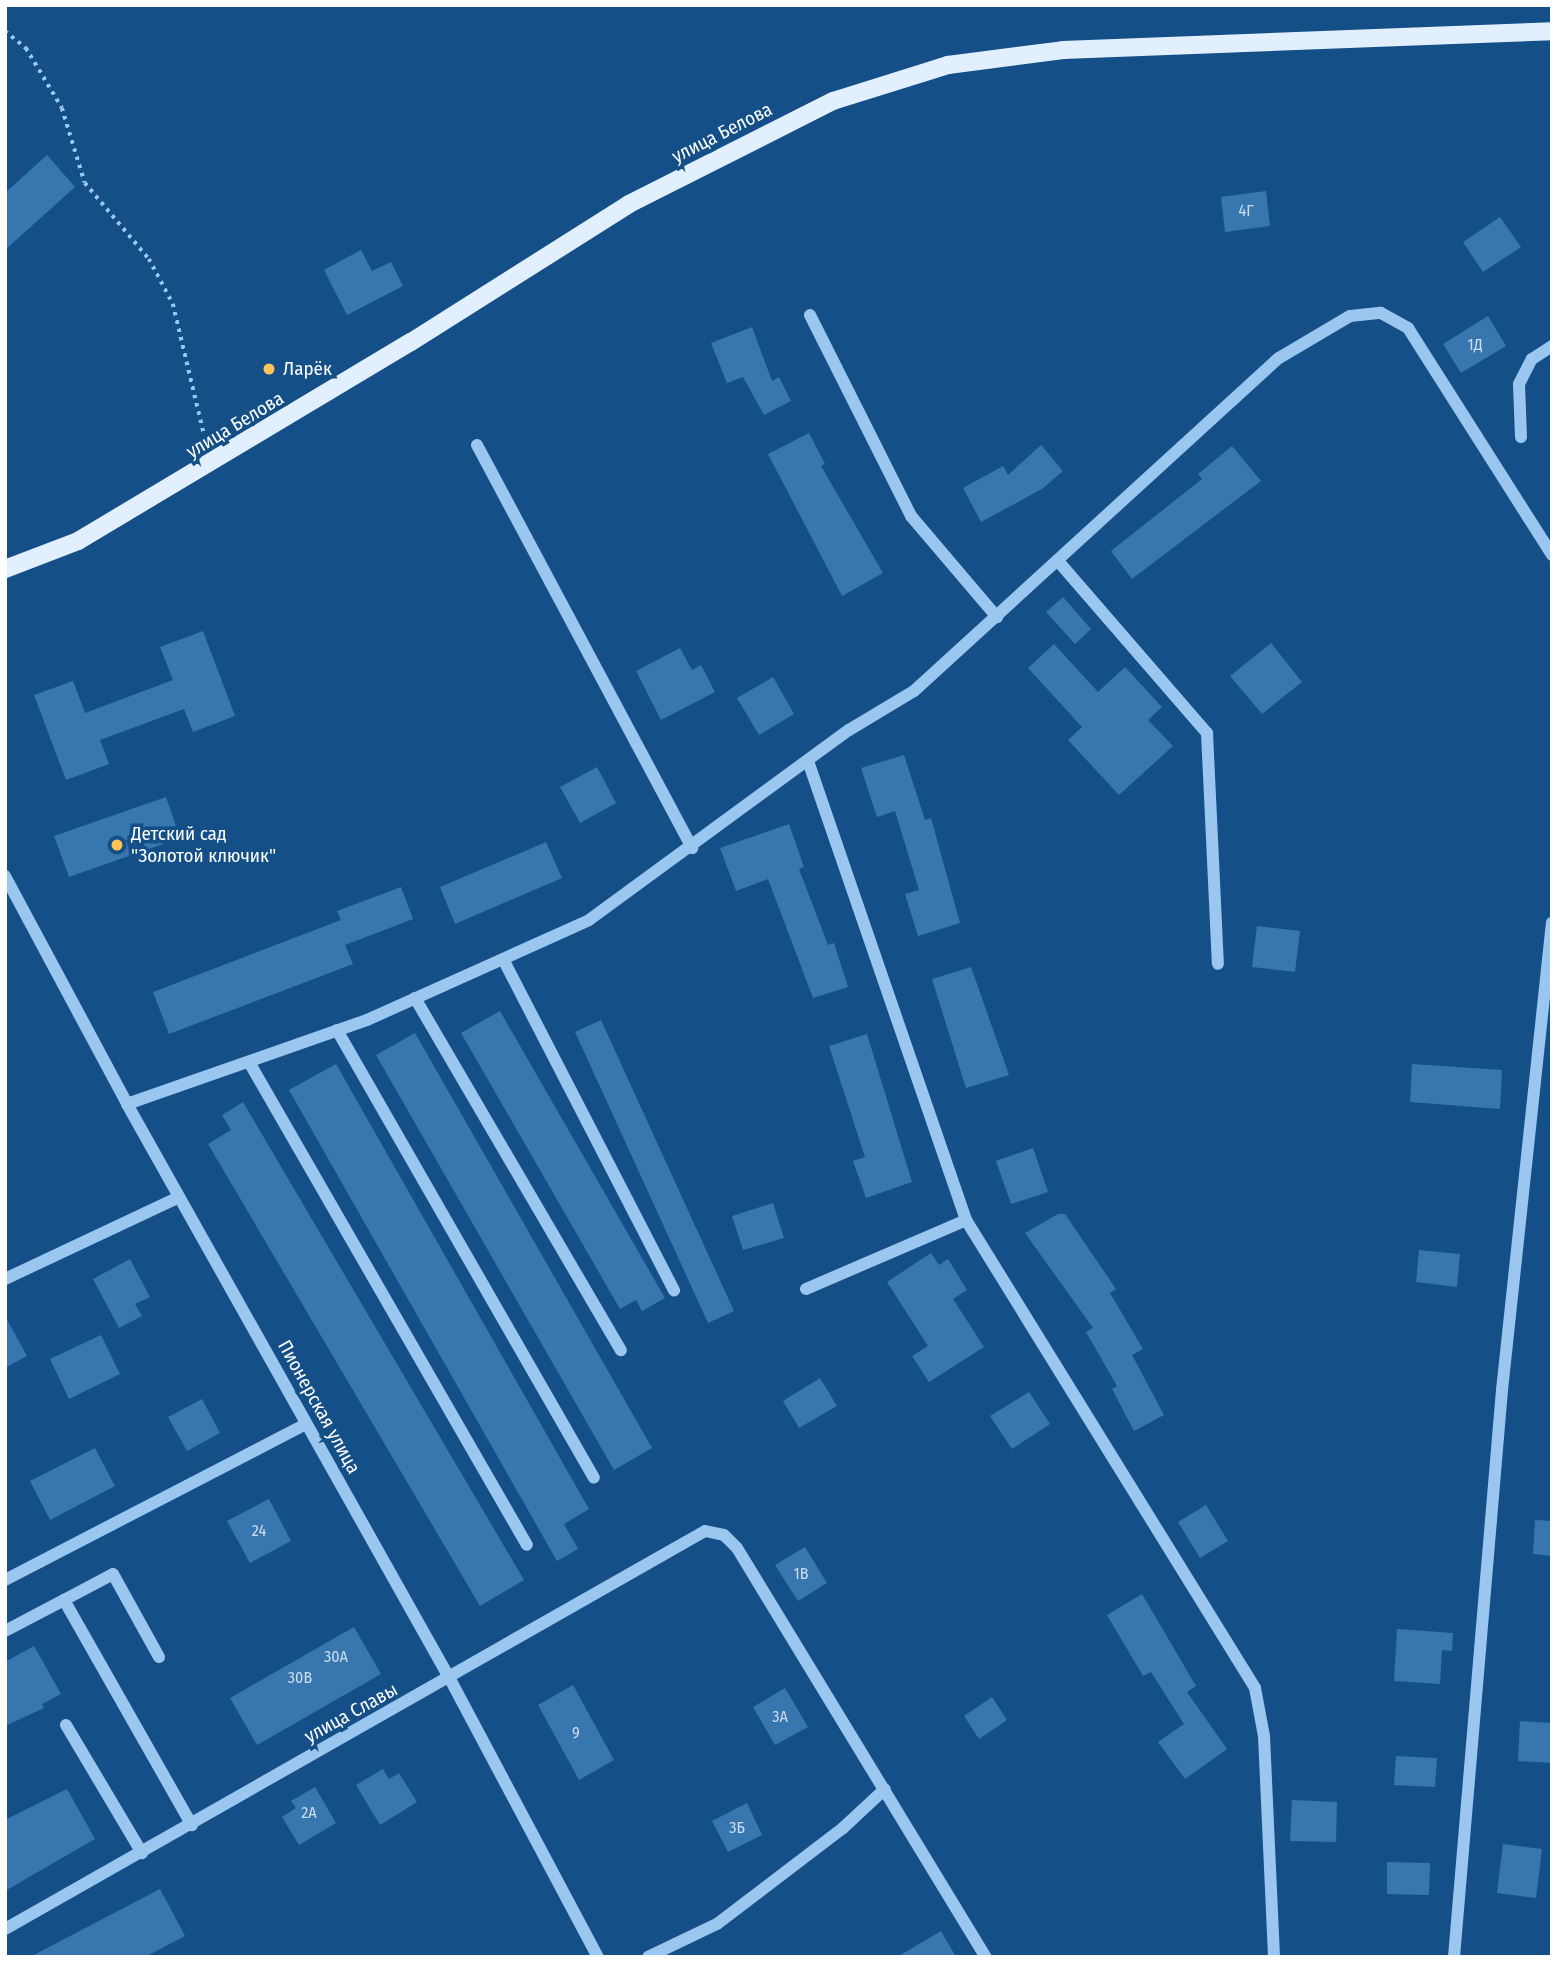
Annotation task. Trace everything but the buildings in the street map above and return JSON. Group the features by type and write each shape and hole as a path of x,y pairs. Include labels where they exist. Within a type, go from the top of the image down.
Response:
{"main road":[{"name":"улица Белова","path":"5,569 78,541 211,464 629,204 833,101 948,65 1063,50 1552,31"}],"street":[{"path":"127,1104 337,1030 589,920 692,848 808,761 914,691 1279,358 1350,316 1365,312 1395,318 1418,340 1552,555"},
{"path":"810,315 911,516 997,617"},
{"path":"1521,437 1519,384 1532,359 1552,346"},
{"path":"477,445 692,848"},
{"path":"1058,561 1207,733 1218,964"},
{"path":"808,761 966,1220 1255,1688 1264,1736 1273,1957"},
{"name":"Пионерская улица","path":"5,876 127,1104 450,1679 598,1957"},
{"path":"1454,1957 1502,1390 1552,923"},
{"path":"503,959 674,1290"},
{"path":"415,998 621,1350"},
{"path":"337,1030 594,1478"},
{"path":"249,1062 527,1545"},
{"path":"5,1279 179,1197"},
{"path":"806,1289 966,1220"},
{"path":"5,1580 306,1424"},
{"name":"улица Славы","path":"5,1929 450,1679 696,1533 715,1531 737,1548 885,1789"},
{"path":"5,1631 113,1574 159,1657"},
{"path":"64,1600 192,1825"},
{"path":"66,1725 142,1853"},
{"path":"649,1957 717,1924 843,1829 885,1789 986,1957"}],"path":[{"path":"5,31 26,48 62,108 85,183 149,259 173,304 211,464"}],"place":[{"name":"Ларёк","path":"269,369"},
{"name":"Детский сад \"Золотой ключик\"","path":"117,845"}]}
